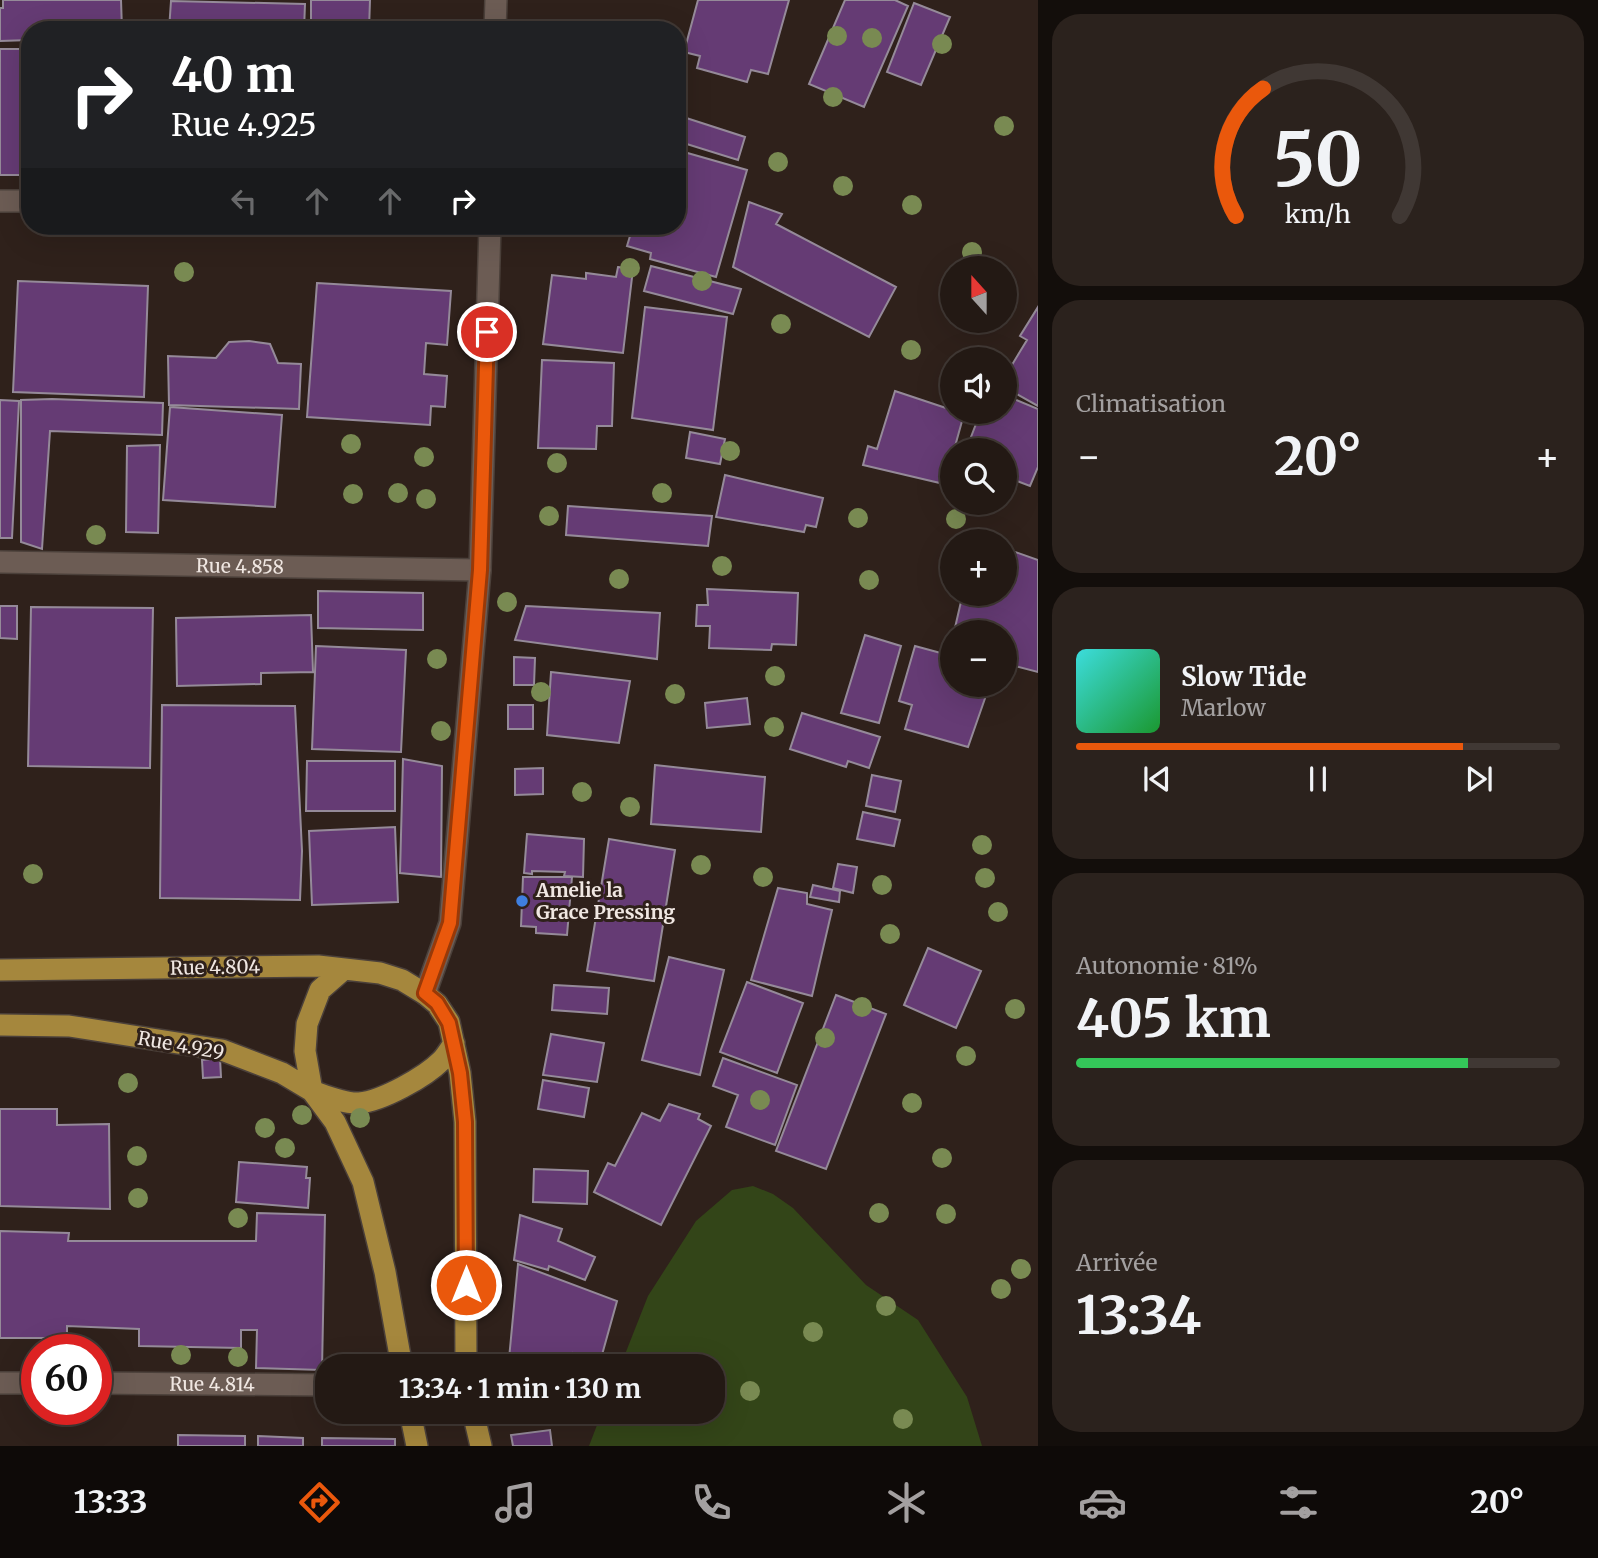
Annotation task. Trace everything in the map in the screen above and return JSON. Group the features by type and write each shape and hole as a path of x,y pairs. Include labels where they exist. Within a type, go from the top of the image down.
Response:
{"main road":[{"name":"Rue 4.804","path":"0,970 318,966 380,973 402,980 425,993"},
{"path":"344,969 320,990 307,1024 305,1051 312,1091 332,1099 358,1103 379,1098 411,1083 442,1061 454,1044"},
{"path":"425,993 437,1003 449,1023 460,1073 465,1122 466,1354"},
{"name":"Rue 4.929","path":"0,1025 69,1026 222,1050 282,1073 312,1091 335,1122 363,1182 385,1272 400,1354"},
{"path":"412,1424 417,1446"},
{"path":"476,1424 481,1446"}],"street":[{"path":"495,21 496,0"},
{"path":"0,201 21,201"},
{"path":"425,993 450,923 480,570 490,235"},
{"name":"Rue 4.858","path":"0,562 480,570"},
{"path":"0,1383 21,1383"},
{"name":"Rue 4.814","path":"112,1383 315,1385"}],"green space":[{"path":"753,1186 773,1194 793,1208 866,1285 918,1320 967,1397 982,1446 589,1446 597,1424 725,1424 725,1354 625,1354 648,1296 696,1221 732,1190"}],"building":[{"path":"3,0 121,0 122,21 21,21 21,40 0,41 0,8 3,8"},
{"path":"311,0 370,0 369,21 311,21"},
{"path":"698,0 789,0 768,74 751,70 747,82 697,68 700,56 686,52"},
{"path":"845,0 895,0 908,6 864,107 809,84"},
{"path":"171,1 305,4 304,21 170,21"},
{"path":"914,3 950,17 921,85 887,72"},
{"path":"0,49 21,49 21,175 0,175"},
{"path":"686,118 745,137 738,160 686,144"},
{"path":"686,153 747,170 716,277 650,259 651,253 627,246 630,235 686,235"},
{"path":"749,202 782,214 776,224 896,287 869,337 733,267"},
{"path":"651,266 741,289 733,314 644,291"},
{"path":"618,267 633,269 623,353 543,344 552,275 586,279 586,273 616,277"},
{"path":"18,281 148,286 144,397 13,392"},
{"path":"317,283 451,291 447,345 426,343 424,374 447,376 445,407 431,406 430,425 307,417"},
{"path":"645,307 727,317 713,430 632,418"},
{"path":"1038,307 1038,406 1017,394 1017,357 1027,340 1020,336"},
{"path":"229,342 270,344 278,363 301,364 299,409 169,405 168,356 216,358"},
{"path":"542,360 614,363 612,426 597,426 596,449 538,448"},
{"path":"895,391 940,406 940,424 961,424 957,438 940,438 940,483 863,465 868,446 877,449"},
{"path":"0,400 19,401 12,538 0,538"},
{"path":"21,400 163,403 162,435 50,431 42,549 21,542"},
{"path":"1017,400 1038,409 1038,467 1030,486 1017,481 1017,438 971,438 976,424 1017,424"},
{"path":"170,407 282,415 275,507 163,500"},
{"path":"690,432 725,439 720,464 686,458"},
{"path":"160,445 158,533 126,532 127,446"},
{"path":"725,475 823,498 816,527 806,525 804,532 716,517"},
{"path":"568,506 712,516 708,546 566,535"},
{"path":"1017,553 1038,560 1038,672 1017,666 1017,620 957,620 960,606 1017,606"},
{"path":"707,589 798,593 796,645 772,644 771,650 709,648 710,626 696,626 697,605 708,605"},
{"path":"318,591 423,593 423,630 318,628"},
{"path":"0,606 17,606 17,639 0,638"},
{"path":"526,606 660,613 657,659 515,640"},
{"path":"31,607 153,608 150,768 28,766"},
{"path":"311,615 313,672 261,673 261,684 177,686 176,618"},
{"path":"865,635 901,646 879,723 841,713"},
{"path":"316,646 406,650 401,752 312,749"},
{"path":"915,646 940,653 940,697 985,697 968,747 905,729 912,705 899,701"},
{"path":"514,657 535,658 534,685 514,685"},
{"path":"551,672 630,681 619,743 547,735"},
{"path":"747,698 750,724 707,728 705,703"},
{"path":"162,705 295,706 302,851 300,900 160,898"},
{"path":"508,705 533,705 533,729 508,729"},
{"path":"802,713 880,737 869,768 848,761 846,767 790,749"},
{"path":"403,759 442,766 441,877 400,873"},
{"path":"307,761 395,761 395,811 306,811"},
{"path":"655,765 765,777 761,832 651,824"},
{"path":"543,768 543,794 515,795 515,769"},
{"path":"872,775 901,781 895,812 866,806"},
{"path":"863,812 900,820 894,846 857,839"},
{"path":"395,827 398,902 312,905 309,831"},
{"path":"527,834 584,839 583,877 564,876 565,872 524,873"},
{"path":"609,839 675,850 654,981 587,971"},
{"path":"838,864 857,867 853,893 833,888"},
{"path":"523,877 572,877 567,935 536,933 536,927 521,926"},
{"path":"813,885 840,891 839,902 810,897"},
{"path":"778,888 807,893 807,904 832,910 812,996 751,980"},
{"path":"928,948 981,971 956,1028 904,1005"},
{"path":"669,957 724,970 700,1075 642,1060"},
{"path":"747,982 803,1003 777,1073 720,1052"},
{"path":"554,985 609,988 607,1014 552,1010"},
{"path":"836,995 886,1014 826,1169 776,1151"},
{"path":"551,1034 604,1043 597,1082 543,1075"},
{"path":"220,1058 221,1077 203,1078 202,1060"},
{"path":"723,1058 797,1085 775,1145 726,1127 738,1095 713,1086"},
{"path":"543,1080 589,1088 584,1117 538,1109"},
{"path":"669,1104 700,1114 698,1119 711,1126 661,1225 594,1192 608,1163 615,1166 642,1113 660,1121"},
{"path":"0,1109 57,1109 57,1125 109,1124 110,1209 0,1206"},
{"path":"239,1162 307,1167 306,1178 310,1178 308,1208 236,1202"},
{"path":"534,1169 588,1171 587,1204 533,1202"},
{"path":"257,1213 325,1215 322,1354 315,1354 315,1370 256,1368 257,1330 241,1330 241,1348 139,1346 139,1329 67,1326 67,1334 21,1334 21,1338 0,1338 0,1231 69,1233 68,1241 256,1241"},
{"path":"520,1215 562,1229 558,1241 595,1257 585,1280 549,1266 548,1270 514,1260"},
{"path":"518,1264 617,1301 602,1354 509,1354"},
{"path":"550,1430 552,1446 513,1446 511,1435"},
{"path":"178,1435 245,1436 245,1446 178,1446"},
{"path":"258,1436 303,1438 303,1446 258,1446"},
{"path":"322,1438 395,1439 395,1446 322,1446"}],"place":[{"name":"Amelie la Grace Pressing","path":"522,901"}],"route":[{"path":"466,1285 465,1122 460,1073 449,1023 437,1003 425,993 450,923 480,570 487,332"}]}
